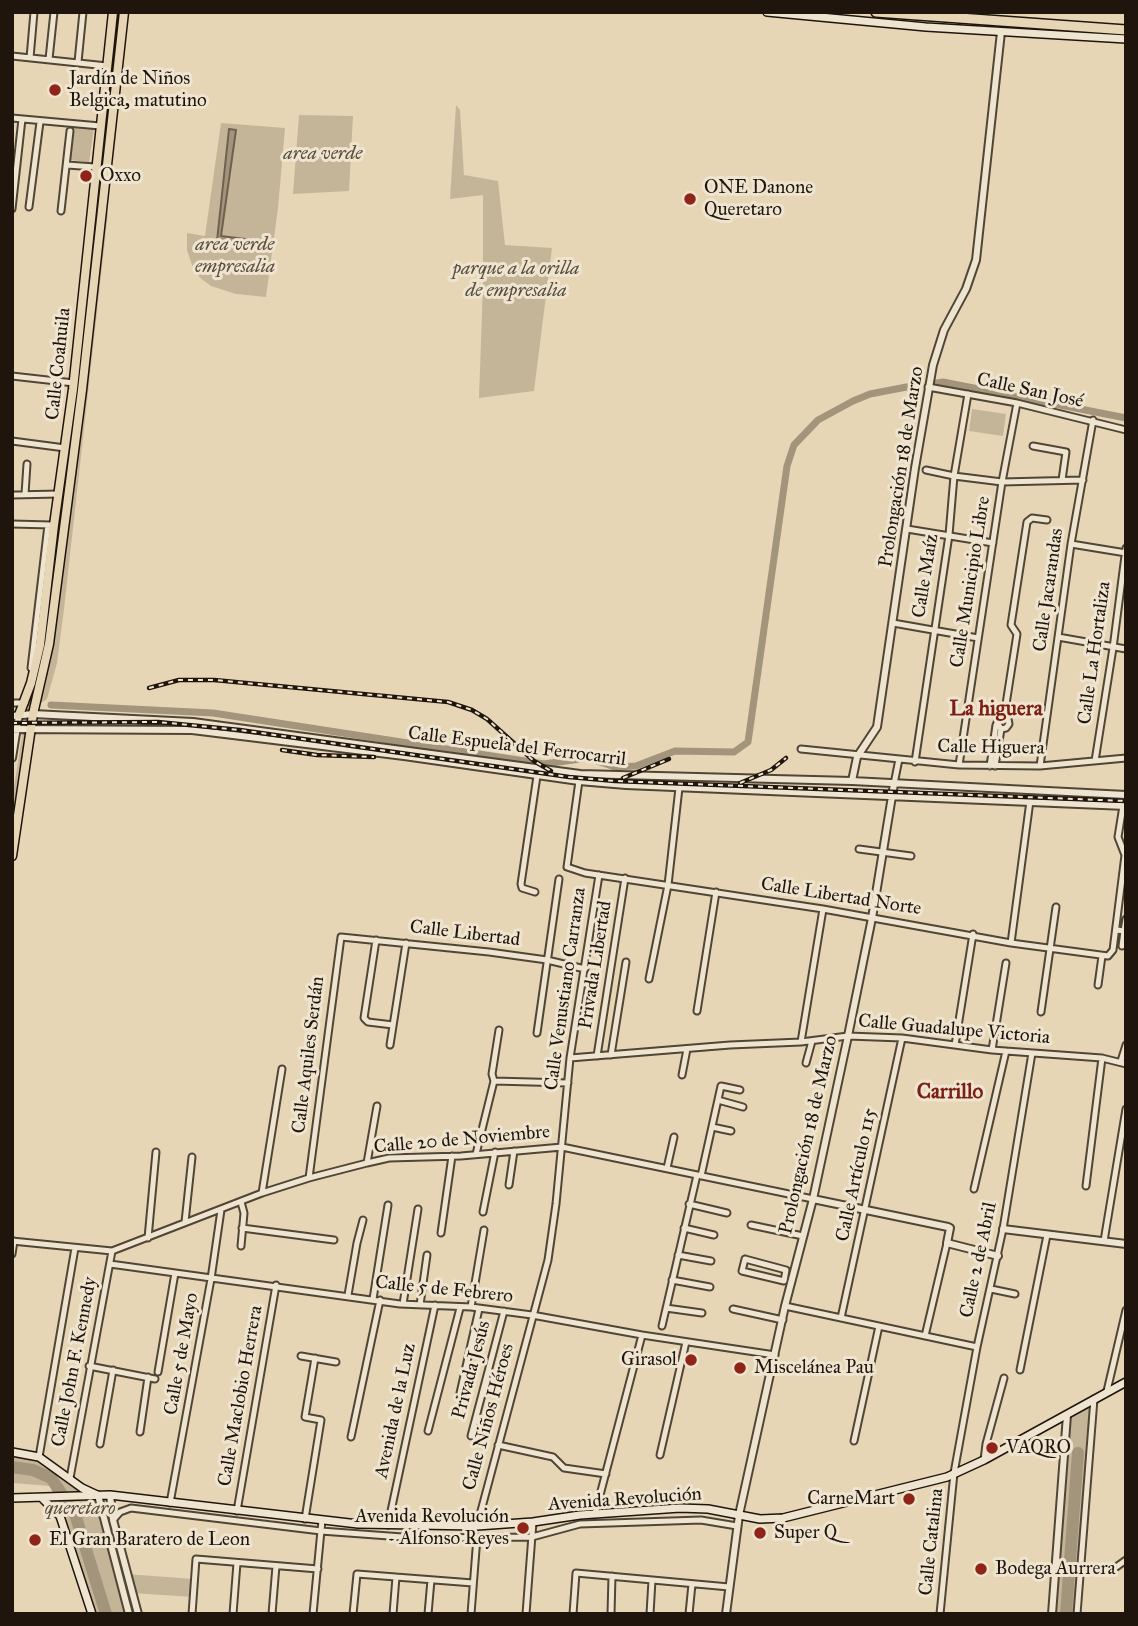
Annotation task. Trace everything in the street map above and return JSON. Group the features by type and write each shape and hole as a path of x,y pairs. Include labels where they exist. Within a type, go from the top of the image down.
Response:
{"highway":[{"path":"876,12 1126,30"}],"main road":[{"name":"Calle Coahuila","path":"12,856 33,714 51,525 59,494 74,383 113,12"},
{"name":"Calle Coahuila","path":"16,715 36,685 49,644 124,12"},
{"path":"767,12 1001,32 1126,39"},
{"name":"Avenida Revolución","path":"12,1498 110,1495 304,1519 388,1524 477,1526 680,1508 708,1509 760,1519 783,1518 954,1473 984,1460 1126,1382"},
{"path":"12,1452 39,1457 82,1488 98,1495"},
{"path":"44,1499 60,1516 92,1614"}],"street":[{"path":"30,58 34,12"},
{"path":"49,59 54,12"},
{"path":"78,62 83,12"},
{"name":"Prolongación 18 de Marzo","path":"852,781 857,757 877,727 928,387 944,330 966,289 976,260 1001,32"},
{"path":"12,56 107,66"},
{"path":"12,118 100,126"},
{"path":"12,209 22,119"},
{"path":"29,207 40,122"},
{"path":"61,211 70,131"},
{"path":"67,165 95,167"},
{"path":"12,376 74,383"},
{"name":"Calle San José","path":"928,387 1017,403 1126,430"},
{"name":"Calle Maíz","path":"915,762 949,535 954,476 968,394"},
{"name":"Calle Municipio Libre","path":"959,765 1002,482 1017,403"},
{"name":"Calle Jacarandas","path":"1040,766 1071,544 1093,420"},
{"path":"12,441 65,448"},
{"path":"1033,446 1066,452 1062,480"},
{"path":"25,494 27,464"},
{"path":"926,470 1002,482 1083,480"},
{"path":"12,495 59,494"},
{"path":"1004,717 1017,634 1011,625 1027,522 1031,518 1047,520"},
{"path":"12,524 64,524"},
{"path":"907,529 993,542"},
{"path":"1071,544 1126,551"},
{"name":"Calle La Hortaliza","path":"1095,761 1126,551"},
{"path":"893,623 978,638"},
{"path":"1058,637 1126,649"},
{"path":"12,703 25,703"},
{"path":"12,758 16,715"},
{"name":"Calle Espuela del Ferrocarril","path":"16,715 193,722 580,774 852,781 1126,795"},
{"path":"993,766 997,722 1004,717"},
{"path":"1001,729 1009,724 1004,717"},
{"path":"993,766 1001,729 997,722"},
{"name":"Calle Espuela del Ferrocarril","path":"15,729 192,730 404,756 537,776 679,788 1124,806"},
{"name":"Calle Higuera","path":"801,749 857,757 993,766 1040,766 1126,758"},
{"name":"Prolongación 18 de Marzo","path":"726,1614 739,1515 786,1306 789,1278 813,1199 848,1036 872,918 899,759"},
{"path":"535,892 522,888 521,884 537,776"},
{"name":"Calle Libertad Norte","path":"579,781 567,867 598,875 823,909 1011,943 1102,956 1111,955 1114,950 1117,930"},
{"path":"649,979 668,885 679,788"},
{"path":"1003,790 1003,800"},
{"path":"1011,943 1030,802"},
{"path":"1124,806 1118,837 1125,855 1117,930 1124,930"},
{"path":"859,849 911,856"},
{"name":"Calle Venustiano Carranza","path":"532,1315 548,1260 570,1058 598,875"},
{"name":"Privada Libertad","path":"597,1056 625,878"},
{"path":"537,1033 559,879"},
{"path":"697,1011 716,892"},
{"path":"1041,1012 1056,907"},
{"path":"801,1042 823,909"},
{"path":"1122,946 1126,919"},
{"path":"955,1045 973,934"},
{"name":"Calle Libertad","path":"341,937 547,960 585,969"},
{"name":"Calle Aquiles Serdán","path":"309,1178 341,937"},
{"path":"376,940 364,1018 368,1022 393,1025"},
{"path":"390,1045 406,943"},
{"path":"1098,985 1102,956"},
{"path":"611,1055 625,962"},
{"path":"992,1049 1006,963"},
{"path":"476,1154 494,1081 492,1074 499,1030"},
{"name":"Calle Guadalupe Victoria","path":"570,1058 801,1042 848,1036 902,1038 1124,1062"},
{"name":"Calle Artículo 115","path":"841,1318 902,1038"},
{"path":"806,1063 812,1041"},
{"path":"1124,1062 1126,1045"},
{"path":"682,1075 687,1049"},
{"path":"974,1189 1006,1051"},
{"name":"Calle 2 de Abril","path":"954,1473 976,1347 998,1256 1032,1053"},
{"path":"1086,1186 1102,1058"},
{"path":"262,1194 282,1069"},
{"path":"494,1081 568,1083"},
{"path":"662,1326 689,1204 722,1086 740,1090"},
{"path":"718,1100 743,1107"},
{"path":"367,1163 377,1106"},
{"path":"1104,1241 1126,1110"},
{"path":"712,1127 731,1131"},
{"path":"667,1168 674,1137"},
{"name":"Calle 20 de Noviembre","path":"112,1251 262,1194 367,1163 389,1158 562,1147 949,1227 947,1243"},
{"path":"509,1185 514,1151"},
{"path":"148,1238 156,1152"},
{"path":"483,1212 495,1153"},
{"path":"441,1234 452,1156"},
{"path":"185,1222 192,1157"},
{"path":"241,1202 244,1213 241,1246"},
{"path":"689,1204 727,1213"},
{"path":"373,1299 388,1205"},
{"path":"403,1304 418,1209"},
{"name":"Calle 5 de Mayo","path":"170,1503 221,1210"},
{"path":"348,1295 363,1220"},
{"path":"751,1225 803,1236"},
{"path":"243,1228 334,1240"},
{"path":"684,1228 714,1235"},
{"path":"1003,1228 1126,1244"},
{"path":"471,1307 484,1230"},
{"path":"1020,1370 1047,1235"},
{"path":"12,1254 13,1241 112,1251"},
{"path":"925,1336 947,1243 998,1256"},
{"path":"39,1457 75,1248"},
{"name":"Calle John F. Kennedy","path":"70,1478 112,1251"},
{"path":"420,1304 427,1255"},
{"path":"678,1255 711,1261"},
{"path":"745,1259 786,1270 789,1278 784,1281 742,1271 745,1259"},
{"name":"Calle 5 de Febrero","path":"110,1264 403,1304 504,1311 775,1355"},
{"path":"140,1432 175,1273"},
{"path":"672,1280 710,1287"},
{"name":"Calle Maclobio Herrera","path":"237,1511 276,1285"},
{"path":"991,1289 1015,1294"},
{"path":"351,1437 380,1300"},
{"name":"Avenida de la Luz","path":"388,1524 435,1305"},
{"path":"786,1306 976,1347"},
{"path":"428,1431 460,1308"},
{"path":"666,1308 702,1313"},
{"path":"460,1393 479,1309"},
{"path":"733,1309 783,1320"},
{"path":"1107,1391 1126,1310"},
{"name":"Privada Jesús","path":"471,1436 504,1311"},
{"name":"Calle Niños Héroes","path":"477,1526 532,1315"},
{"path":"854,1441 879,1326"},
{"path":"595,1514 642,1335"},
{"path":"660,1454 686,1342"},
{"path":"301,1356 336,1362"},
{"path":"304,1519 321,1420 305,1418 315,1359"},
{"path":"89,1366 154,1376"},
{"path":"100,1444 113,1370"},
{"path":"984,1460 985,1444 1003,1378"},
{"path":"1077,1614 1094,1399"},
{"path":"1052,1614 1067,1415"},
{"path":"498,1445 553,1457 564,1468 606,1474"},
{"name":"Calle Catalina","path":"940,1614 954,1473"},
{"path":"98,1495 130,1614"},
{"path":"110,1495 113,1520 138,1614"},
{"name":"Avenida Revolución","path":"113,1520 120,1512 131,1508 321,1531 416,1538 532,1536 580,1524 701,1520 737,1526"},
{"path":"313,1614 322,1520"},
{"path":"526,1614 533,1522"},
{"path":"471,1614 477,1537"},
{"path":"192,1614 196,1559 317,1569"},
{"path":"1080,1568 1112,1570 1126,1560"},
{"path":"233,1614 237,1563"},
{"path":"272,1614 276,1566"},
{"path":"573,1614 576,1573 729,1587"},
{"path":"353,1614 357,1574 473,1583"},
{"path":"611,1614 612,1576"},
{"path":"393,1614 396,1577"},
{"path":"428,1614 431,1580"},
{"path":"650,1614 652,1580"},
{"path":"689,1614 692,1584"}],"green space":[{"path":"116,12 126,12 101,211 108,213 64,609 57,663 47,699 30,710 12,828 12,799 26,712 12,715 12,711 26,711 40,657"},
{"name":"parque a la orilla de empresalia","path":"456,105 460,110 464,175 498,181 505,245 552,248 534,391 479,398 483,195 450,199"},
{"name":"area verde","path":"299,115 353,116 349,191 293,194"},
{"name":"area verde empresalia","path":"221,123 285,128 266,297 236,294 211,286 200,278 187,250 187,233 205,236"},
{"path":"72,126 94,128 89,162 68,160"},
{"path":"972,409 1006,414 1003,436 969,431"},
{"path":"1094,1399 1074,1614 1048,1614 1067,1415"},
{"name":"queretaro","path":"12,1452 39,1457 98,1495 102,1503 106,1502 126,1574 194,1579 193,1597 131,1593 136,1614 91,1614 50,1486 12,1483"}],"shaded area":[{"path":"229,129 236,130 221,236 269,242 268,247 217,241"}],"waterway":[{"path":"931,384 943,382 1126,418"},
{"path":"51,705 213,713 544,764 588,758 615,767 636,766 675,751 734,752 748,742 787,466 794,445 818,420 853,401 870,394 917,385"},
{"path":"1066,1614 1078,1453"},
{"path":"12,1467 33,1470 51,1478 75,1514 106,1614"}],"railway":[{"path":"149,688 179,680 214,680 448,702 472,710 487,719 534,761 551,771"},
{"path":"12,723 158,722 240,730 569,777 615,781 1126,801"},
{"path":"282,750 317,755 374,757"},
{"path":"740,783 771,770 786,758"},
{"path":"623,778 669,759"}],"place":[{"name":"Jardín de Niños Belgica, matutino","path":"55,90"},
{"name":"Oxxo","path":"86,176"},
{"name":"ONE Danone Queretaro","path":"690,199"},
{"name":"Girasol","path":"691,1360"},
{"name":"Miscelánea Pau","path":"740,1368"},
{"name":"VAQRO","path":"992,1448"},
{"name":"CarneMart","path":"909,1499"},
{"name":"Avenida Revolución - Alfonso Reyes","path":"523,1528"},
{"name":"Super Q","path":"760,1533"},
{"name":"El Gran Baratero de Leon","path":"35,1540"},
{"name":"Bodega Aurrera","path":"981,1569"}],"district":[{"name":"La higuera","path":"996,710"},
{"name":"Carrillo","path":"950,1093"}]}
